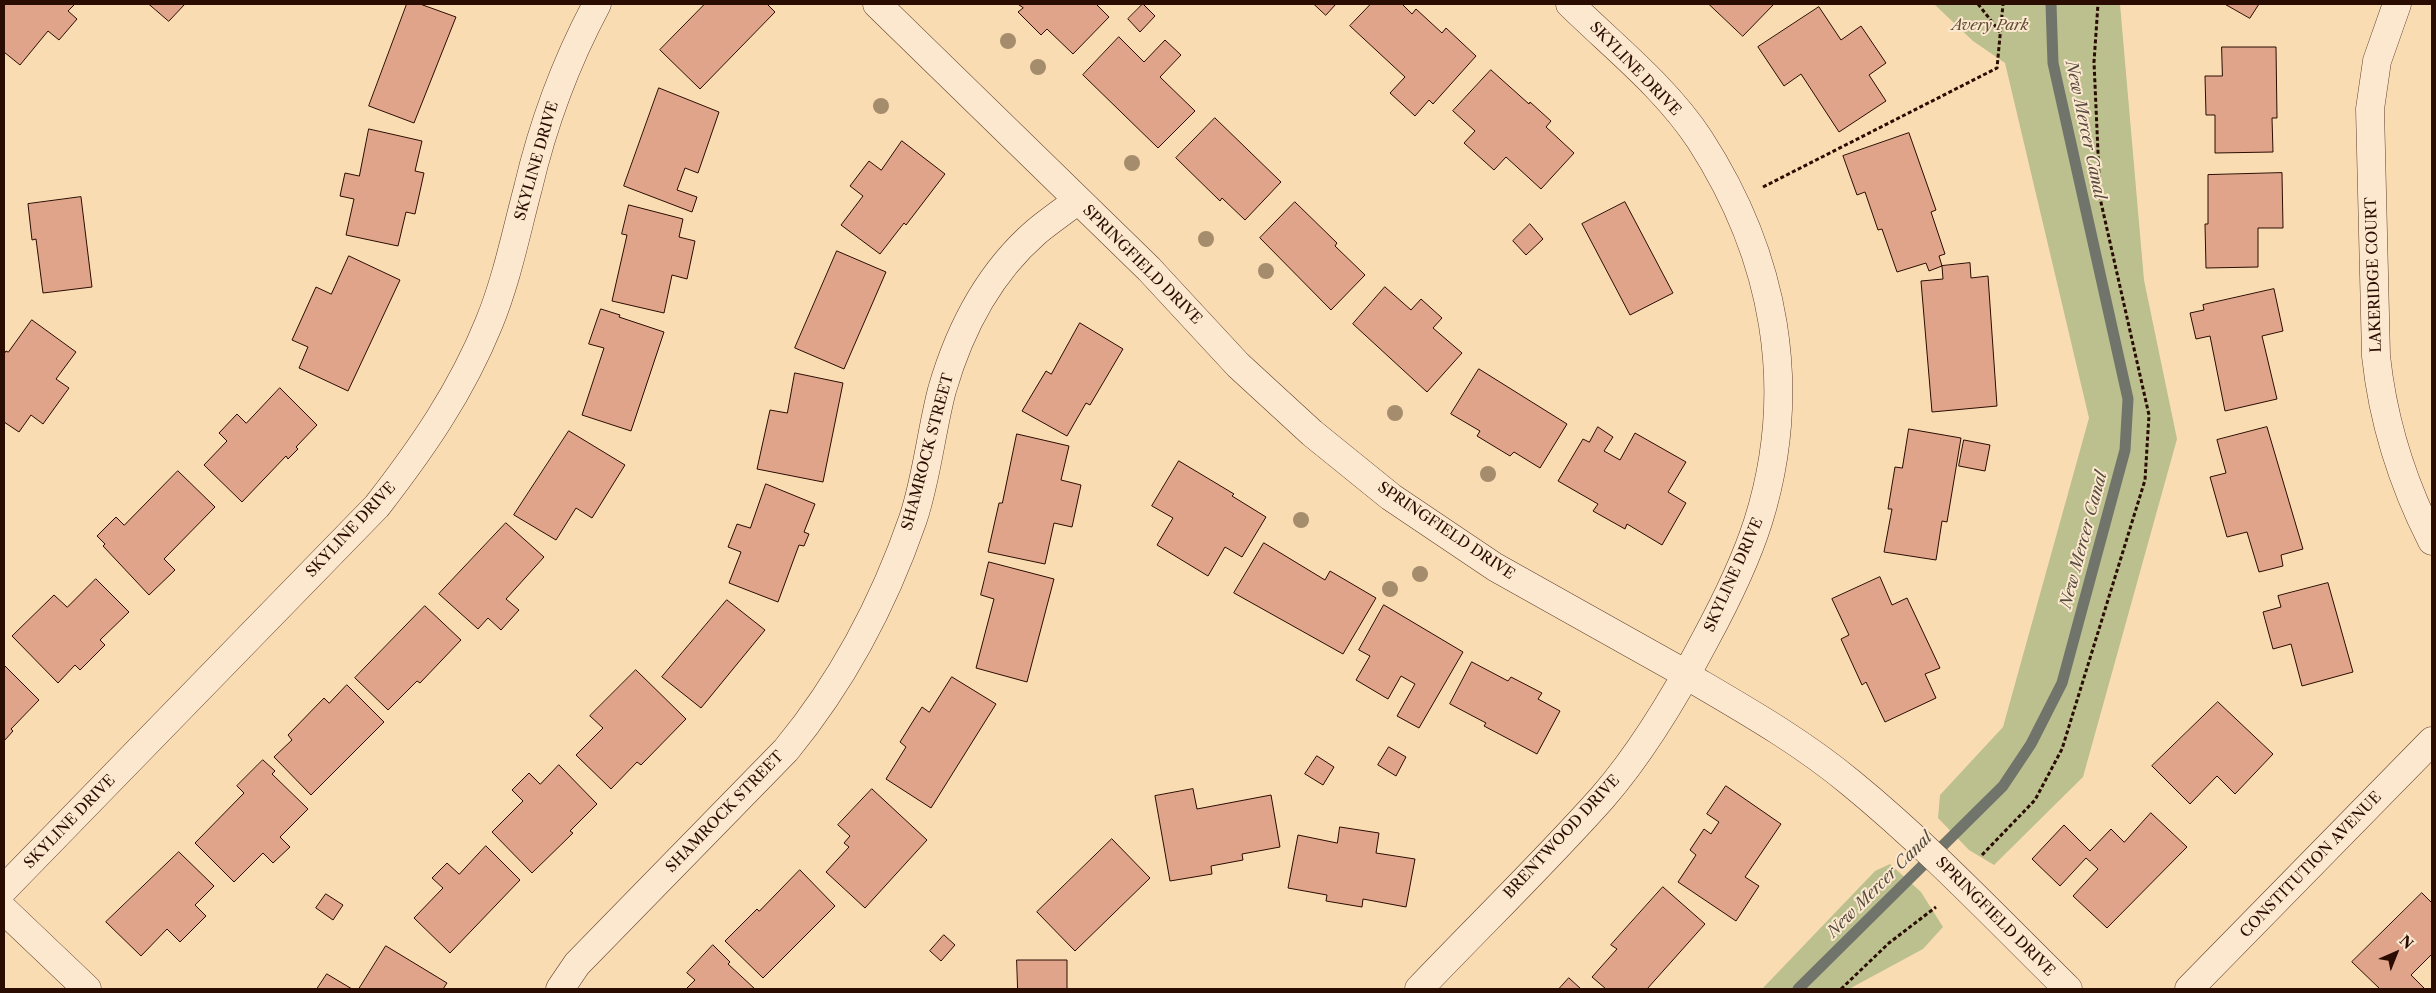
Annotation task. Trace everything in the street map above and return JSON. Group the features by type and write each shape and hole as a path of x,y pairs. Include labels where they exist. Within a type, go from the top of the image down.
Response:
{"street":[{"name":"SKYLINE DRIVE","path":"4,889 377,506 425,443 460,384 489,323 515,247 528,187 550,110 580,35 597,4"},
{"name":"SPRINGFIELD DRIVE","path":"877,4 1149,269 1238,365 1312,433 1391,496 1495,567 1677,669 1688,672 1696,680 1789,736 1850,782 1918,840 2068,989"},
{"name":"SKYLINE DRIVE","path":"1570,4 1660,91 1698,138 1736,201 1757,252 1772,311 1778,363 1778,417 1769,484 1758,525 1726,600 1688,672"},
{"name":"LAKERIDGE COURT","path":"2397,4 2377,61 2370,110 2376,356 2393,450 2412,502 2432,541"},
{"name":"SHAMROCK STREET","path":"560,989 577,964 786,750 848,661 882,597 913,518 929,460 942,390 959,339 980,300 998,273 1034,233 1078,200"},
{"name":"BRENTWOOD DRIVE","path":"1419,989 1603,796 1634,756 1688,672"},
{"name":"CONSTITUTION AVENUE","path":"2189,989 2432,740"},
{"path":"4,910 87,989"}],"path":[{"path":"1978,4 2000,32"},
{"path":"1736,201 1998,68 2003,4"},
{"path":"1978,860 2034,800 2062,749 2145,480 2149,415 2100,198 2094,62 2098,4"},
{"path":"1841,989 1890,943 1936,907"}],"green space":[{"name":"Avery Park","path":"1934,4 2120,4 2144,280 2177,439 2083,777 1994,865 1969,850 1938,818 1940,795 2003,727 2089,418 2005,63 1973,41"},
{"path":"1890,864 1921,892 1943,927 1923,949 1849,989 1762,989 1875,871"}],"building":[{"path":"6,4 75,4 68,11 77,19 59,40 48,31 20,65 4,52 4,6"},
{"path":"149,4 185,4 169,21"},
{"path":"407,4 420,4 456,17 414,123 369,106"},
{"path":"705,4 767,4 775,12 700,89 660,50"},
{"path":"1018,4 1096,4 1109,17 1073,54 1047,29 1041,35 1018,12 1023,8"},
{"path":"1143,4 1155,16 1140,32 1128,19"},
{"path":"1314,4 1336,4 1326,15"},
{"path":"1371,4 1402,4 1412,14 1416,9 1442,33 1446,28 1476,56 1433,104 1429,100 1415,116 1390,93 1405,77 1350,26"},
{"path":"1709,4 1774,4 1743,36"},
{"path":"2225,4 2259,4 2250,18"},
{"path":"1819,7 1841,40 1861,26 1886,63 1869,75 1886,101 1839,132 1801,74 1784,86 1758,47"},
{"path":"1119,37 1144,62 1165,40 1181,55 1160,77 1195,111 1158,148 1083,75"},
{"path":"2222,47 2276,47 2277,118 2272,118 2273,152 2215,153 2215,115 2206,115 2205,76 2222,76"},
{"path":"1491,70 1551,121 1546,127 1574,153 1541,189 1506,157 1494,170 1464,143 1475,131 1453,111"},
{"path":"659,88 719,112 698,173 685,168 677,190 697,197 692,212 624,186"},
{"path":"1215,118 1281,182 1245,220 1222,198 1220,201 1176,158"},
{"path":"369,129 422,141 415,171 424,173 415,214 406,212 398,246 346,235 354,199 340,196 345,173 359,176"},
{"path":"1909,133 1936,210 1931,212 1945,254 1939,256 1942,266 1929,271 1926,263 1897,272 1882,229 1878,230 1865,192 1857,195 1843,156"},
{"path":"902,141 945,174 906,225 904,223 880,254 841,225 863,196 850,186 869,161 881,170"},
{"path":"2282,173 2283,228 2258,228 2258,267 2206,268 2205,224 2208,224 2208,175"},
{"path":"81,197 92,287 43,293 36,239 32,240 28,204"},
{"path":"1295,202 1337,243 1335,246 1365,275 1331,310 1260,238"},
{"path":"1625,202 1673,293 1630,315 1582,224"},
{"path":"629,205 683,219 679,237 695,241 687,279 672,275 664,313 612,301 627,235 622,234"},
{"path":"1530,224 1543,239 1526,255 1513,241"},
{"path":"837,251 886,272 844,369 795,348"},
{"path":"349,256 400,280 348,391 299,368 308,347 292,340 316,287 331,294"},
{"path":"1970,263 1971,278 1988,276 1997,406 1932,412 1921,281 1943,279 1942,266"},
{"path":"1385,287 1411,310 1421,299 1442,318 1433,328 1462,353 1427,392 1353,324"},
{"path":"2274,289 2283,331 2262,336 2277,399 2225,411 2210,336 2196,339 2190,313 2204,310 2203,305"},
{"path":"601,309 664,332 631,431 582,415 604,348 589,344"},
{"path":"32,320 76,352 56,379 69,388 43,424 31,415 19,432 4,422 4,354 6,351 8,352"},
{"path":"1080,323 1123,349 1090,405 1086,403 1067,436 1022,411 1046,371 1051,374"},
{"path":"1479,369 1567,424 1540,468 1514,452 1510,456 1477,436 1480,431 1451,414"},
{"path":"795,373 843,383 823,482 757,469 770,410 787,413"},
{"path":"280,388 317,425 296,447 298,449 288,459 286,456 242,502 204,465 227,441 219,433 237,414 246,423"},
{"path":"1598,427 1613,437 1604,451 1620,460 1635,433 1686,462 1668,492 1686,503 1662,545 1627,524 1625,529 1593,511 1598,504 1558,481 1583,439 1589,442"},
{"path":"2267,427 2303,549 2281,555 2283,566 2259,572 2247,532 2227,537 2210,477 2226,473 2217,440"},
{"path":"1909,429 1961,438 1947,522 1942,521 1936,560 1884,552 1892,509 1888,509 1895,467 1902,468"},
{"path":"569,431 625,465 592,518 576,508 556,540 514,515"},
{"path":"1017,434 1069,446 1061,480 1081,485 1072,527 1054,523 1045,564 988,552 999,503 1002,503"},
{"path":"1964,440 1990,445 1985,471 1959,466"},
{"path":"1179,461 1234,494 1232,496 1266,517 1242,557 1225,547 1208,576 1157,545 1173,518 1152,506"},
{"path":"178,471 215,507 164,559 175,570 149,595 103,546 105,544 97,536 116,517 124,525"},
{"path":"766,484 815,504 804,532 809,534 804,546 799,545 778,602 729,583 741,552 728,547 737,524 750,528"},
{"path":"506,523 544,557 506,599 519,610 501,630 488,618 478,629 439,594"},
{"path":"1264,543 1325,580 1330,571 1376,598 1343,654 1234,593"},
{"path":"989,562 1054,579 1027,682 976,668 994,599 981,595"},
{"path":"1880,577 1892,605 1907,598 1940,668 1925,674 1936,698 1885,722 1866,682 1862,685 1841,639 1849,635 1832,599"},
{"path":"96,579 129,612 100,640 105,645 80,670 75,665 58,683 12,636 54,595 67,607"},
{"path":"2328,583 2353,672 2302,686 2291,644 2273,649 2263,612 2281,607 2278,596"},
{"path":"727,600 765,630 701,708 662,677"},
{"path":"1384,605 1463,652 1419,728 1397,716 1415,684 1401,676 1388,699 1356,680 1370,656 1359,650"},
{"path":"425,606 461,640 420,683 417,681 388,710 355,678"},
{"path":"1472,662 1508,681 1511,677 1542,693 1538,699 1560,711 1537,754 1484,726 1486,723 1450,704"},
{"path":"4,665 39,700 11,729 13,731 4,741"},
{"path":"636,670 686,719 641,765 637,762 611,789 576,755 603,728 590,716"},
{"path":"952,677 996,704 931,808 886,779 906,747 900,742 922,707 929,712"},
{"path":"347,685 384,722 311,795 274,757 292,740 288,735 324,698 329,703"},
{"path":"2218,702 2273,754 2235,794 2217,776 2190,804 2152,766"},
{"path":"1389,747 1406,757 1396,776 1378,765"},
{"path":"1317,756 1334,767 1323,785 1305,774"},
{"path":"263,760 275,771 272,774 308,809 280,837 290,847 273,863 263,853 234,882 195,843 244,793 237,786"},
{"path":"559,765 597,804 570,831 573,833 532,873 492,832 523,801 512,790 529,773 540,784"},
{"path":"1726,786 1781,824 1745,877 1759,886 1736,921 1678,882 1696,855 1690,850 1704,829 1711,834 1719,822 1707,814"},
{"path":"872,789 927,840 865,908 826,872 849,847 844,843 850,836 838,825"},
{"path":"1193,789 1197,809 1271,795 1280,847 1242,854 1243,860 1211,866 1212,874 1170,881 1155,796"},
{"path":"2151,813 2187,847 2107,928 2073,896 2098,869 2086,858 2060,886 2032,859 2064,825 2090,851 2111,829 2124,842"},
{"path":"1340,827 1379,833 1376,853 1415,859 1406,907 1363,899 1362,907 1326,901 1327,895 1288,888 1298,835 1337,843"},
{"path":"1112,839 1150,878 1075,951 1037,912"},
{"path":"486,846 520,880 450,953 414,918 443,888 432,878 447,863 459,874"},
{"path":"179,852 214,886 195,905 206,916 180,942 167,929 141,956 106,922"},
{"path":"800,870 835,906 763,978 725,941 757,909 759,911"},
{"path":"1663,887 1705,924 1647,989 1606,989 1592,977 1617,949 1611,945"},
{"path":"2422,893 2432,903 2432,954 2411,975 2425,989 2380,989 2352,962"},
{"path":"326,894 343,905 333,920 316,908"},
{"path":"944,935 955,945 941,961 930,951"},
{"path":"713,945 730,962 728,964 755,989 686,989 695,980 687,973"},
{"path":"386,946 447,983 443,989 359,989"},
{"path":"1017,960 1067,960 1067,989 1018,989"},
{"path":"327,974 352,989 317,989"},
{"path":"1569,978 1581,989 1559,989"}],"waterway":[{"name":"New Mercer Canal","path":"1798,989 2003,786 2031,744 2062,683 2125,450 2128,399 2053,63 2051,4"}]}
